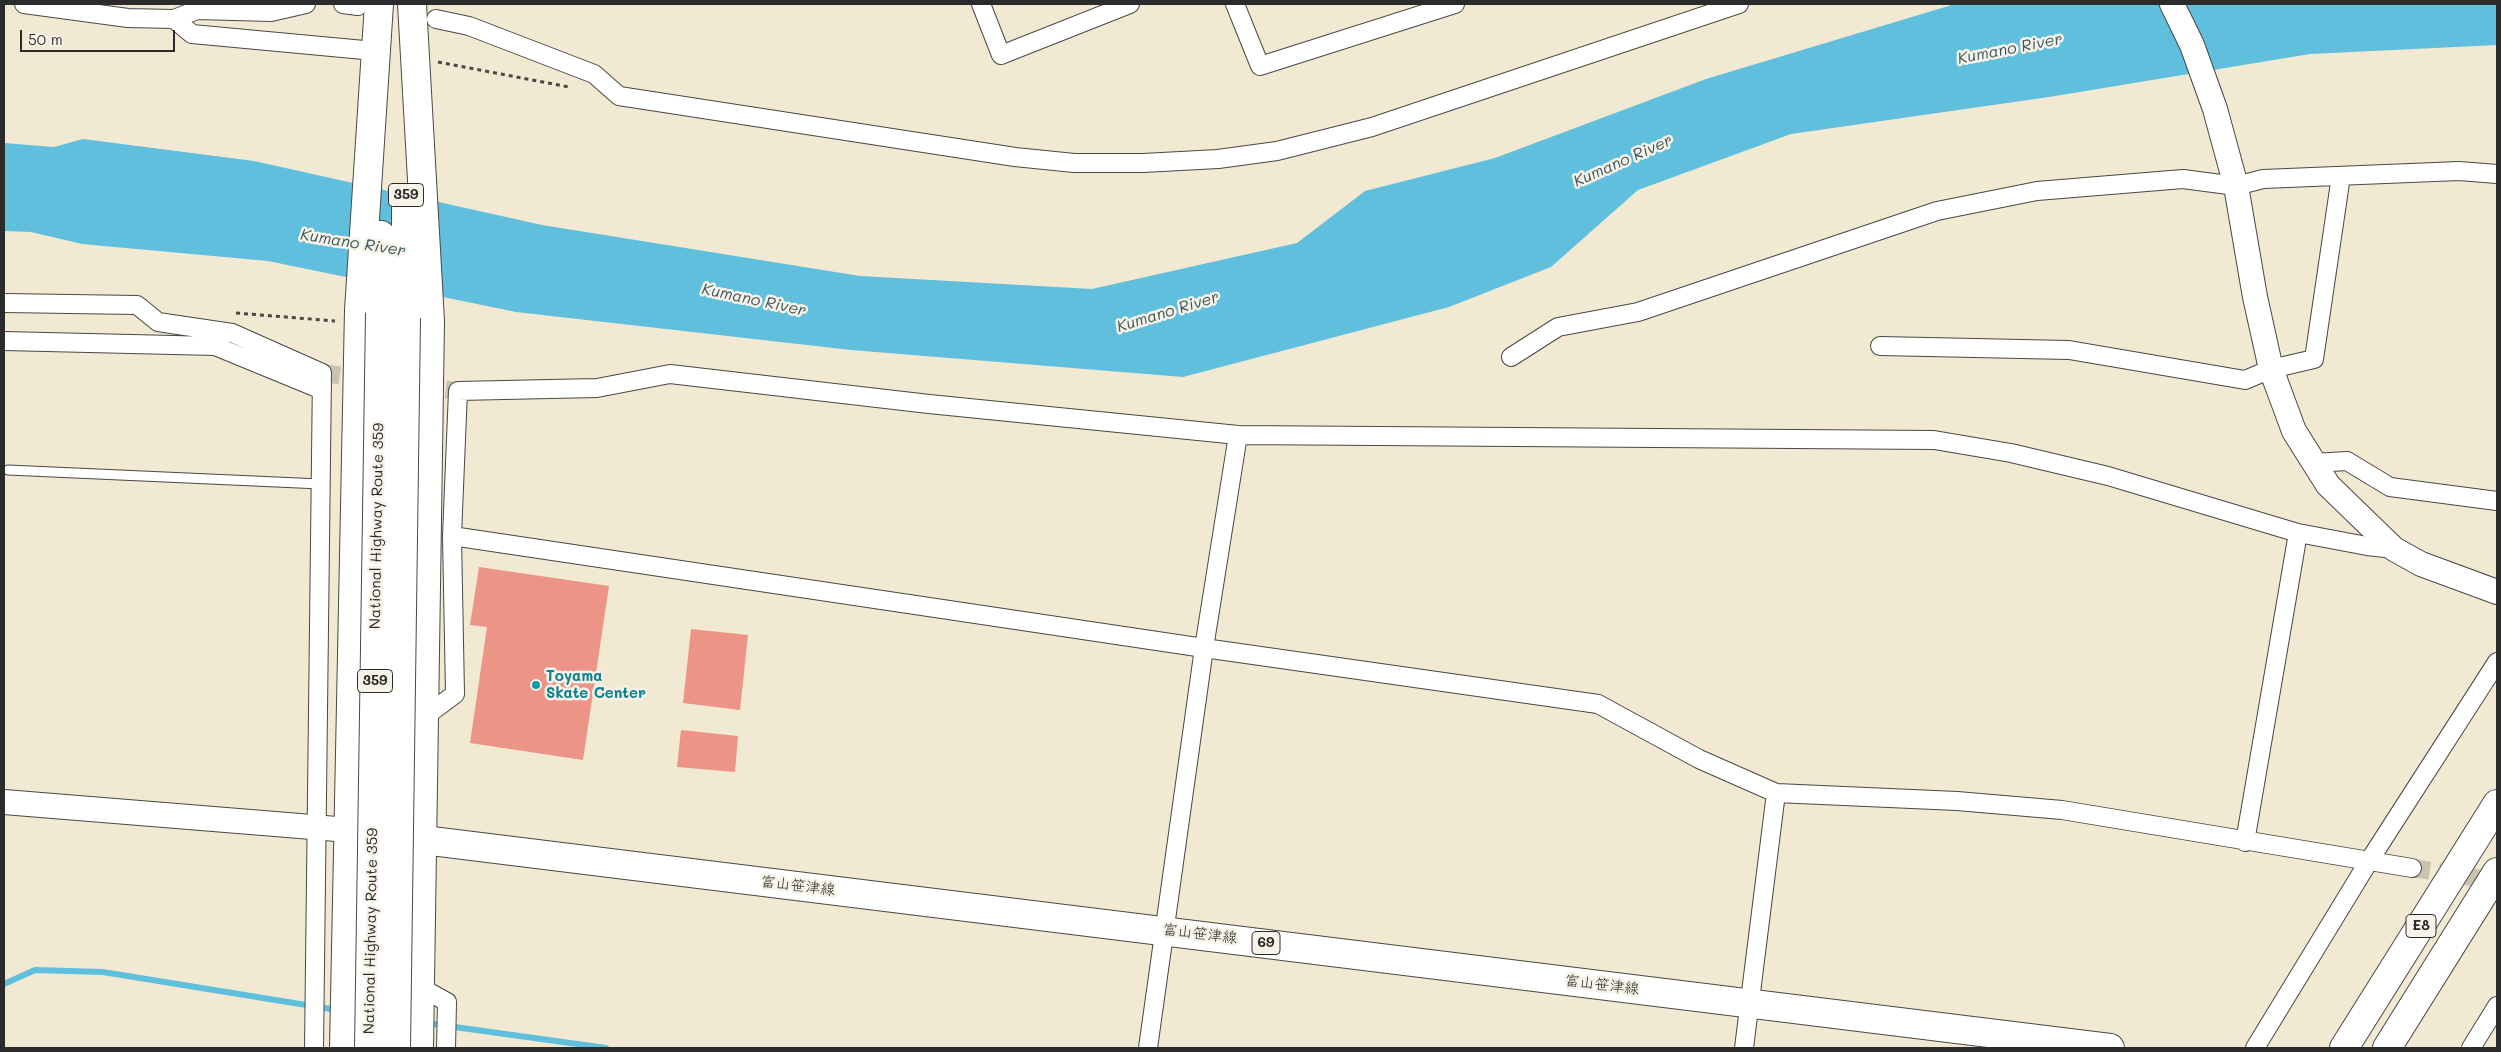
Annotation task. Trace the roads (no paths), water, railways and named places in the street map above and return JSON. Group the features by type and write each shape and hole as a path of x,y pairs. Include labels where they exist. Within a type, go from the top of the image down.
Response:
{"main road":[{"name":"National Highway Route 359","path":"365,4 396,66 406,318 396,1048"},
{"name":"National Highway Route 359","path":"369,1048 396,66 408,4"},
{"path":"344,1048 349,830 348,315 396,66 412,4"},
{"path":"396,66 430,321 419,1048"},
{"name":"E8","path":"2344,1048 2497,804"},
{"name":"富山笹津線","path":"349,830 2110,1048"},
{"name":"E8","path":"2387,1048 2497,872"}],"street":[{"path":"24,4 128,18 174,19 197,10 271,12 306,4"},
{"path":"981,4 1001,56 1130,4"},
{"path":"1235,4 1260,66 1456,4"},
{"path":"436,19 469,26 594,74 619,96 1016,157 1074,163 1143,163 1218,159 1277,150 1372,127 1739,4"},
{"path":"2172,4 2192,46 2215,109 2234,180 2255,298 2271,369 2294,431 2328,485 2394,549 2421,564 2497,592"},
{"path":"174,19 192,34 396,66"},
{"path":"1511,357 1558,327 1638,312 1937,211 2037,191 2183,178 2234,180 2460,171 2497,174"},
{"path":"1880,346 2069,350 2245,380 2271,369 2314,359 2341,176"},
{"path":"4,303 137,305 158,322 232,333 322,372 314,1048"},
{"path":"4,341 215,346 322,390"},
{"path":"423,718 455,694 452,536 458,391 597,388 670,374 929,404 1238,435 1934,440 2012,453 2108,476 2298,533 2394,549"},
{"path":"1148,1048 1204,648 1238,435"},
{"path":"2314,463 2347,461 2390,488 2497,501"},
{"path":"2245,842 2298,533"},
{"path":"452,536 1204,648 1598,704 1699,759 1776,793 1957,801 2062,810 2245,842 2412,868"},
{"path":"2255,1048 2369,861 2497,662"},
{"path":"1744,1048 1776,793"},
{"path":"4,802 349,830"},
{"path":"420,997 447,1002 446,1048"},
{"path":"2471,1048 2497,1006"}],"lane":[{"path":"8,470 321,484"}],"water":[{"name":"Kumano River","path":"1955,4 2497,4 2497,45 2310,54 2049,97 1791,134 1638,190 1551,267 1449,307 1183,377 851,350 516,312 268,261 82,244 31,232 4,231 4,143 54,147 83,139 254,161 542,225 860,276 1092,289 1297,243 1365,191 1495,158 1706,79"}],"waterway":[{"path":"4,984 35,970 103,972 337,1010"},
{"path":"426,1023 606,1048"}],"tunnel":[{"path":"322,373 366,379"},
{"path":"419,386 458,391"},
{"path":"2412,868 2497,881"}],"place":[{"name":"Toyama Skate Center","path":"536,685"}]}
